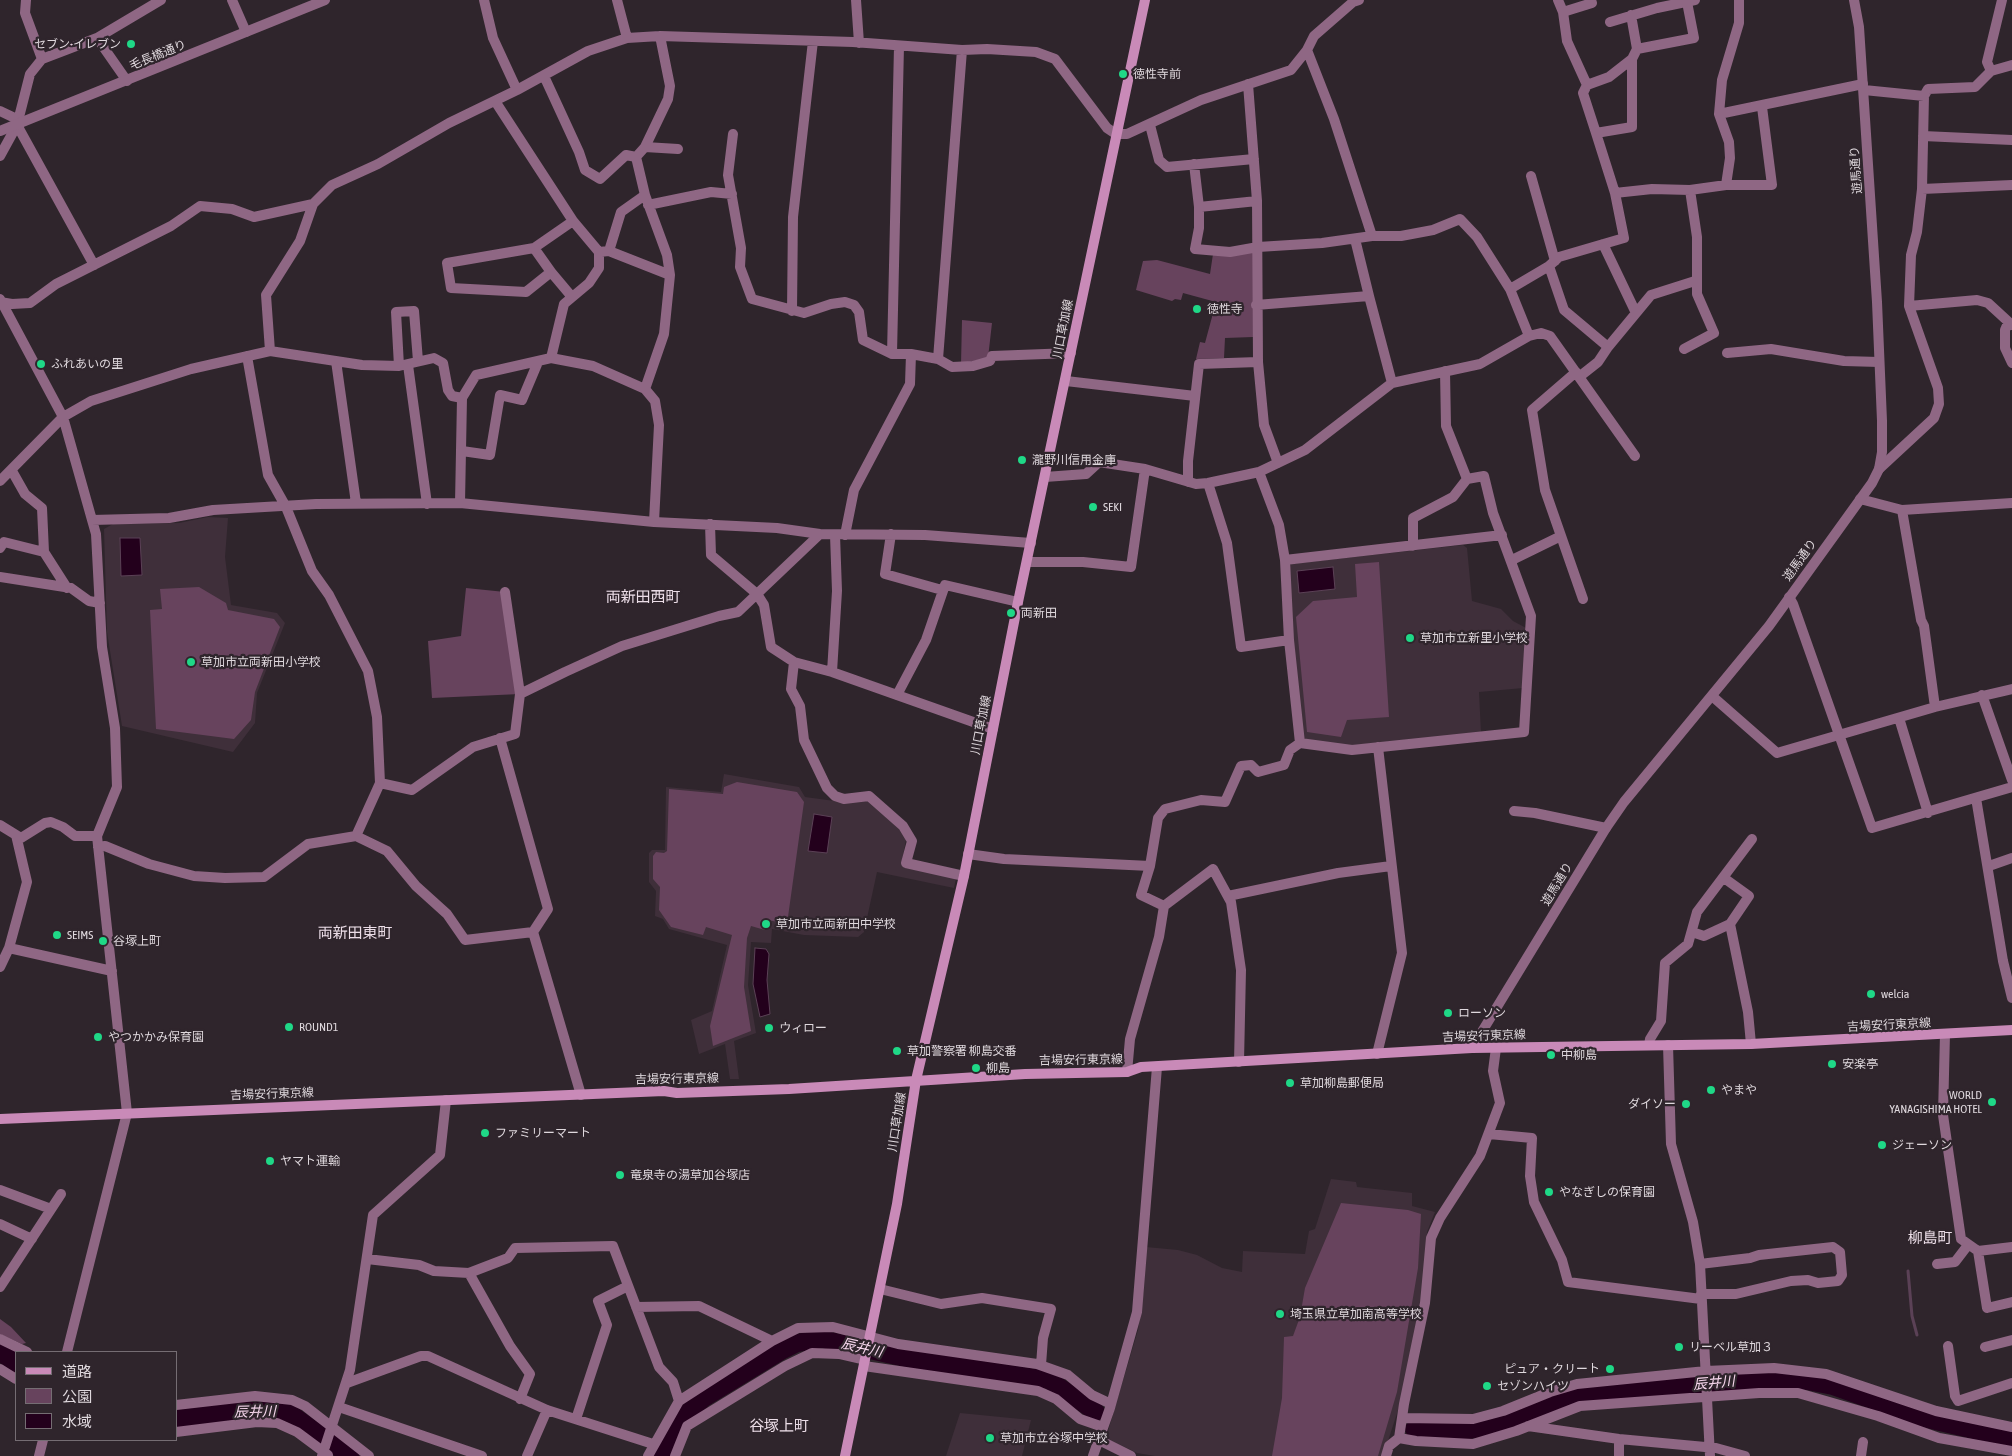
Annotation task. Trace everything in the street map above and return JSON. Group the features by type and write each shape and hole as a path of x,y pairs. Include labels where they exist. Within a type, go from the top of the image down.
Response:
{"main road":[{"name":"川口草加線","path":"845,1456 897,1204 916,1080 964,876 1018,602 1145,0"},
{"name":"吉場安行東京線","path":"0,1119 664,1091 677,1093 789,1089 1025,1074 1127,1072 1141,1067 1472,1048 1751,1044 2012,1030"}],"street":[{"path":"26,0 25,13 42,59"},
{"path":"0,156 18,122 30,74 42,59 97,38 161,0"},
{"path":"232,0 246,32"},
{"name":"毛長橋通り","path":"0,131 18,122 127,81 325,0"},
{"path":"484,0 493,38 517,90"},
{"path":"617,0 626,38"},
{"path":"856,0 859,43"},
{"path":"270,351 266,295 300,241 313,204 332,185 378,164 449,123 517,90 588,51 626,38 660,36 813,41 962,50 987,49 1036,52 1055,59 1107,128 1116,134 1127,134 1150,126 1201,100 1291,70 1307,50 1314,36 1353,2 1359,0"},
{"path":"1558,0 1563,12 1567,41 1587,85"},
{"path":"1563,12 1592,3 1591,0"},
{"path":"1726,185 1730,158 1729,142 1719,114 1722,80 1739,23 1739,0"},
{"name":"遊馬通り","path":"1472,1048 1606,828 1624,802 1712,696 1789,597 1879,470 1882,452 1879,362 1859,27 1854,0"},
{"path":"1991,71 1987,62 2002,0"},
{"path":"1510,289 1560,257 1624,238 1615,193 1583,93 1587,85 1609,77 1635,54 1694,38 1691,1 1660,4 1610,22"},
{"path":"1596,133 1632,127 1635,54 1631,15"},
{"path":"544,76 580,152 585,170 600,179 626,156 636,156 645,147 668,98 670,86 660,36"},
{"path":"97,38 127,81"},
{"path":"792,311 794,217 813,41"},
{"path":"892,354 899,46"},
{"path":"938,358 962,50"},
{"path":"1307,50 1334,119 1372,236"},
{"path":"1879,470 1934,418 1939,404 1938,388 1909,306 1911,255 1917,232 1922,189 1924,96 1928,90 1975,87 1991,71 2012,65"},
{"path":"1248,84 1257,201 1256,305 1258,362 1264,425 1278,463"},
{"path":"1719,114 1863,87 1924,96"},
{"path":"495,101 573,221 604,252 670,275"},
{"path":"1615,193 1652,189 1690,190 1726,185 1772,184 1762,106"},
{"path":"0,111 18,122 94,265"},
{"path":"1150,126 1159,160 1166,167 1254,159"},
{"path":"734,134 728,176 741,248 740,267 752,299 804,313 845,302 854,305 859,312 863,340 892,354 911,354 938,358 952,367 990,362 992,356 1071,353"},
{"path":"1923,136 2012,140"},
{"path":"645,147 678,149"},
{"path":"636,156 646,200 667,255 670,275 664,334 645,389"},
{"path":"1194,164 1199,207 1199,228 1194,249 1230,252 1258,247 1372,236 1402,236 1425,232 1460,219 1477,237 1510,289 1529,336"},
{"path":"1531,176 1564,310 1608,347"},
{"path":"1922,189 2012,185"},
{"path":"1684,348 1714,333 1697,294 1695,281 1696,236 1690,190"},
{"path":"551,358 564,304 589,283 598,268 621,212 646,200 711,192 732,194"},
{"path":"1199,207 1257,201"},
{"path":"0,300 12,304 30,303 56,284 171,226 200,206 232,208 254,217 313,204"},
{"path":"551,272 526,292 451,288 447,263 534,248 573,221"},
{"path":"1356,238 1392,383"},
{"path":"1603,244 1636,313"},
{"path":"534,248 572,297"},
{"path":"1583,599 1545,490 1532,410 1578,374 1598,362 1608,347 1652,295 1695,281"},
{"path":"1256,305 1369,296"},
{"path":"0,300 63,417 96,534 102,647 115,728 117,787 97,836 127,1113 66,1351"},
{"path":"1909,306 1977,300 1988,303 2010,324 2005,330 2006,348 2012,363"},
{"path":"1045,477 1086,474 1099,462 1145,469 1188,482 1208,484 1259,472 1305,450 1392,383 1480,364 1529,336 1541,333 1550,336 1635,456"},
{"path":"1727,353 1770,349 1844,361 1879,362"},
{"path":"0,481 12,471 63,417 92,401 191,369 270,351 336,361 409,364 434,358 442,363 448,390 452,396 462,398"},
{"path":"832,672 840,535 854,490 910,384 911,354"},
{"path":"247,356 268,475 286,507 312,571 329,595 368,671 377,717 380,784 356,836"},
{"path":"460,503 462,398 476,375 551,358 592,366 645,389 655,401 658,425 654,522"},
{"path":"336,361 356,503"},
{"path":"462,451 490,456 500,395 522,400 538,362"},
{"path":"1188,482 1199,364 1258,362"},
{"path":"409,364 427,504"},
{"path":"1445,371 1446,426 1467,479"},
{"path":"1066,381 1195,396"},
{"path":"1027,562 1083,562 1131,567 1145,469"},
{"path":"12,471 25,494 42,508 44,552 67,588"},
{"path":"1259,472 1279,525 1285,560 1289,640 1300,743"},
{"path":"1164,906 1141,895 1150,866 1158,818 1165,809 1201,800 1226,802 1241,766 1251,765 1258,772 1284,765 1290,750 1300,743 1352,750 1524,732 1531,616 1494,513 1484,476 1467,479 1453,497 1413,518 1413,546"},
{"path":"1208,484 1227,544 1242,647 1289,640"},
{"path":"1860,499 1902,510 2012,503"},
{"path":"92,520 169,518 213,510 356,503 460,503 654,522 777,528 820,534 891,534 1031,543"},
{"path":"1902,510 1921,620 1924,626 1935,707"},
{"path":"710,524 711,555 758,594 764,605 771,647 794,662 832,672 993,729"},
{"path":"520,694 622,646 719,616 738,612 820,534"},
{"path":"891,534 885,574 942,590"},
{"path":"1285,560 1502,535"},
{"path":"1512,560 1561,536"},
{"path":"0,548 4,542 44,552"},
{"path":"0,577 67,588 89,601 100,603"},
{"path":"897,695 926,640 945,585 1018,602"},
{"path":"380,784 412,790 473,747 515,734 520,694 505,592"},
{"path":"1789,597 1872,828 2012,787"},
{"path":"794,662 791,689 800,706 804,740 827,788 835,796 844,799 869,796 903,826 912,840 906,864 964,876"},
{"path":"1712,696 1777,752 1935,707 2012,689"},
{"path":"1982,695 2012,780"},
{"path":"1899,718 1928,812"},
{"path":"98,847 105,846 149,864 194,876 245,878 264,877 308,844 356,836 386,850 416,886 447,914 465,940 532,932 548,909 500,738"},
{"path":"1376,1054 1402,953 1378,747"},
{"path":"1976,798 1989,866 2003,961 2012,998"},
{"path":"1514,811 1535,813 1606,828"},
{"path":"0,825 21,838 44,823 51,822 63,827 75,836 97,836"},
{"path":"0,967 9,948 27,882 16,835"},
{"path":"1649,1045 1650,1039 1661,1021 1666,963 1688,944 1697,912 1752,839"},
{"path":"968,854 1004,859 1150,866"},
{"path":"1989,866 2012,858"},
{"path":"1228,896 1338,874 1391,866"},
{"path":"1127,1072 1130,1039 1159,937 1164,906 1213,868 1231,902 1241,970 1239,1062"},
{"path":"1692,932 1704,936 1730,924 1749,896 1724,878"},
{"path":"1730,924 1748,1012 1751,1044"},
{"path":"532,932 581,1095"},
{"path":"9,948 112,971"},
{"path":"1946,1034 1943,1115 1961,1239 1978,1251 2012,1247"},
{"path":"1668,1045 1671,1144 1693,1222 1700,1264 1710,1452"},
{"path":"1386,1456 1389,1446 1399,1438 1425,1303 1431,1238 1440,1218 1480,1156 1490,1134 1500,1103 1493,1072 1496,1048"},
{"path":"1093,1456 1111,1404 1137,1312 1157,1067"},
{"path":"178,1432 257,1422 278,1423 296,1432 325,1453 331,1428 347,1383 374,1215 440,1155 446,1100"},
{"path":"1490,1134 1532,1138 1530,1176 1534,1202 1562,1260 1568,1282 1701,1297 1736,1294 1791,1281 1808,1280 1818,1283 1838,1281 1842,1275 1840,1252 1834,1248 1759,1254 1750,1258 1700,1264"},
{"path":"0,1190 51,1209"},
{"path":"0,1287 61,1194"},
{"path":"0,1224 32,1238"},
{"path":"1937,1264 1955,1262 1968,1245"},
{"path":"367,1259 419,1265 434,1271 469,1273 508,1258 515,1248 613,1246 659,1367 673,1382 678,1401"},
{"path":"1978,1251 1987,1308 2012,1302"},
{"path":"469,1273 510,1346 530,1374 520,1399"},
{"path":"576,1419 607,1325 598,1301 628,1286"},
{"path":"880,1289 942,1304 982,1298 1051,1309 1043,1338 1041,1365"},
{"path":"636,1307 699,1306 772,1341"},
{"path":"648,1456 678,1401 772,1341 798,1328 833,1327 898,1344 1041,1365 1068,1375 1092,1395 1111,1404"},
{"path":"0,1339 25,1351"},
{"path":"1985,1347 2012,1340"},
{"path":"1948,1346 1955,1396 1958,1401 2012,1382"},
{"path":"675,1456 687,1426 785,1366 812,1353 839,1354 864,1363 1038,1391 1056,1399 1080,1419 1103,1427"},
{"path":"347,1383 421,1356 428,1356 546,1410 653,1444"},
{"path":"0,1368 15,1378"},
{"path":"1402,1418 1473,1419 1503,1411 1550,1392 1577,1384 1765,1368 1808,1370 1848,1380 1954,1416 2012,1427"},
{"path":"1399,1438 1416,1441 1473,1444 1580,1406 1707,1394 1798,1393 1878,1416 1939,1438 2012,1451"},
{"path":"178,1405 254,1396 281,1398 305,1406 331,1428 370,1456"},
{"path":"339,1407 482,1456"},
{"path":"527,1456 546,1410"},
{"path":"1527,1426 1745,1456"},
{"path":"1619,1439 1619,1456"},
{"path":"1099,1440 1131,1456"},
{"path":"39,1456 43,1441"},
{"path":"1861,1456 1863,1442"}],"shaded area":[{"name":"草加市立両新田小学校","path":"208,517 228,518 225,557 231,605 277,613 285,623 257,693 255,723 233,752 122,726 107,632 104,529 113,524 179,523"},
{"name":"草加市立新里小学校","path":"1463,545 1467,548 1472,601 1501,609 1513,621 1528,629 1523,688 1479,692 1481,733 1345,746 1306,741 1302,736 1287,568 1291,564"},
{"name":"草加市立両新田中学校","path":"724,774 799,787 805,797 842,802 868,800 907,835 901,865 956,878 954,888 877,872 864,932 858,937 804,935 772,929 771,943 751,942 748,985 756,1033 734,1041 739,1079 730,1079 725,1044 699,1054 691,1020 712,1011 727,945 669,929 663,919 655,916 656,891 649,882 649,853 652,850 665,850 666,787 721,792"},
{"name":"埼玉県立草加南高等学校","path":"1331,1179 1356,1182 1357,1187 1412,1193 1412,1206 1435,1212 1427,1232 1423,1298 1404,1392 1383,1456 1155,1456 1137,1453 1106,1438 1138,1330 1144,1289 1146,1247 1178,1250 1197,1255 1222,1268 1242,1272 1243,1251 1305,1254 1309,1231 1315,1229"},
{"name":"草加市立谷塚中学校","path":"960,1413 1031,1420 1022,1456 946,1456"}],"green space":[{"path":"1254,252 1253,337 1225,338 1224,358 1196,359 1200,342 1205,343 1216,302 1183,293 1181,300 1175,299 1172,301 1136,290 1143,261 1157,260 1210,274 1213,254"},
{"path":"962,320 992,323 988,358 961,364"},
{"path":"1379,562 1389,717 1347,720 1341,737 1307,732 1296,617 1313,601 1357,597 1355,564"},
{"path":"199,587 226,603 228,610 274,619 280,627 255,692 251,720 234,739 156,729 150,610 162,609 160,589"},
{"path":"466,588 505,592 520,694 432,698 428,641 461,636"},
{"path":"737,782 797,792 804,802 787,924 768,920 765,930 751,926 747,938 744,987 751,1031 713,1046 710,1026 732,935 706,927 703,935 671,927 659,910 660,887 653,879 653,856 656,852 664,853 667,851 669,789 723,794 724,787"},
{"path":"1341,1203 1408,1210 1421,1214 1418,1268 1397,1392 1378,1456 1272,1456 1282,1398 1284,1337 1293,1336 1300,1317 1305,1288"},
{"path":"0,1319 11,1327 26,1343 22,1344 0,1334"}],"water":[{"path":"120,538 140,538 142,575 121,576"},
{"path":"1333,567 1335,589 1299,593 1297,571"},
{"path":"814,814 832,817 827,853 808,851"},
{"path":"755,948 766,949 769,954 767,980 770,1014 760,1017 753,984"}],"waterway":[{"path":"1908,1271 1912,1316 1917,1335"},
{"name":"辰井川","path":"662,1456 679,1420 704,1398 781,1351 797,1343 822,1339 905,1358 1049,1380 1096,1412"},
{"name":"辰井川","path":"0,1352 15,1362"},
{"name":"辰井川","path":"1414,1429 1465,1431 1500,1424 1576,1394 1776,1379 1807,1381 1833,1386 1923,1418 2012,1439"},
{"name":"辰井川","path":"178,1419 239,1411 279,1411 291,1414 350,1456"}],"place":[{"name":"セブン-イレブン","path":"131,44"},
{"name":"徳性寺前","path":"1123,74"},
{"name":"徳性寺","path":"1197,309"},
{"name":"ふれあいの里","path":"41,364"},
{"name":"瀧野川信用金庫","path":"1022,460"},
{"name":"SEKI","path":"1093,507"},
{"name":"両新田","path":"1011,613"},
{"name":"草加市立新里小学校","path":"1410,638"},
{"name":"草加市立両新田小学校","path":"191,662"},
{"name":"草加市立両新田中学校","path":"766,924"},
{"name":"SEIMS","path":"57,935"},
{"name":"谷塚上町","path":"103,941"},
{"name":"welcia","path":"1871,994"},
{"name":"ローソン","path":"1448,1013"},
{"name":"ROUND1","path":"289,1027"},
{"name":"ウィロー","path":"769,1028"},
{"name":"やつかかみ保育園","path":"98,1037"},
{"name":"草加警察署 柳島交番","path":"897,1051"},
{"name":"中柳島","path":"1551,1055"},
{"name":"安楽亭","path":"1832,1064"},
{"name":"柳島","path":"976,1068"},
{"name":"草加柳島郵便局","path":"1290,1083"},
{"name":"やまや","path":"1711,1090"},
{"name":"WORLD YANAGISHIMA HOTEL","path":"1992,1102"},
{"name":"ダイソー","path":"1686,1104"},
{"name":"ファミリーマート","path":"485,1133"},
{"name":"ジェーソン","path":"1882,1145"},
{"name":"ヤマト運輸","path":"270,1161"},
{"name":"竜泉寺の湯草加谷塚店","path":"620,1175"},
{"name":"やなぎしの保育園","path":"1549,1192"},
{"name":"埼玉県立草加南高等学校","path":"1280,1314"},
{"name":"リーベル草加３","path":"1679,1347"},
{"name":"ピュア・クリート","path":"1610,1369"},
{"name":"セゾンハイツ","path":"1487,1386"},
{"name":"草加市立谷塚中学校","path":"990,1438"}],"district":[{"name":"両新田西町","path":"643,597"},
{"name":"両新田東町","path":"355,933"},
{"name":"柳島町","path":"1930,1238"},
{"name":"谷塚上町","path":"779,1426"}]}
